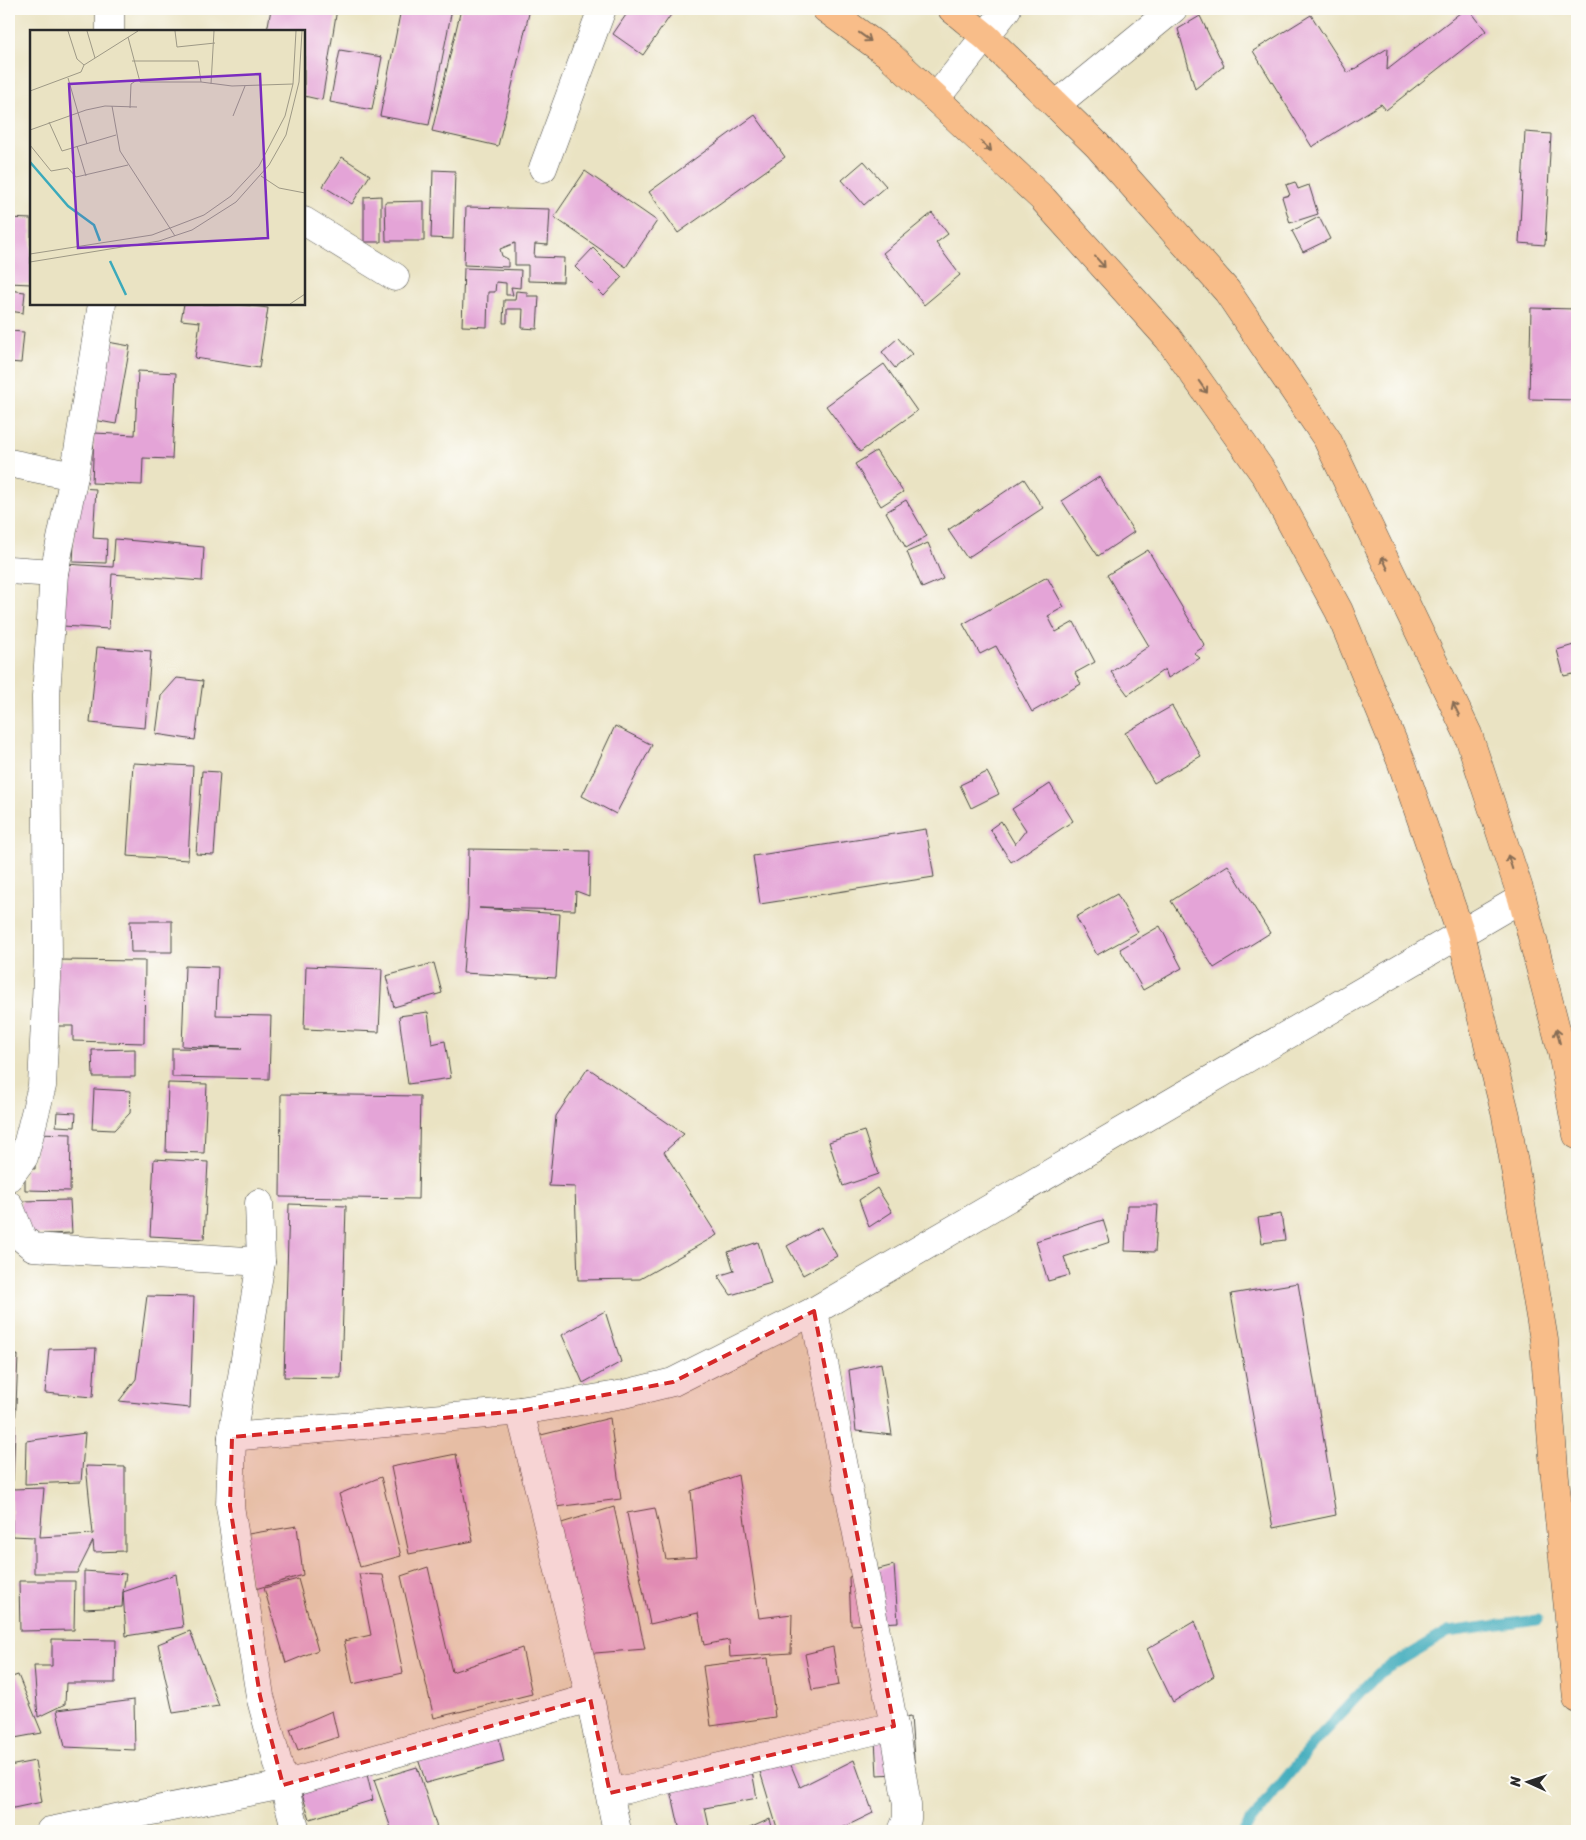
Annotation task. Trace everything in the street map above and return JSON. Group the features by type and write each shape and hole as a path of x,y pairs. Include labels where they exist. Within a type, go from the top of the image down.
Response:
{"highway":[{"path":"826,9 888,54 1043,199 1168,338 1267,478 1342,620 1401,761 1461,934 1506,1116 1544,1340 1554,1468 1577,1698"},
{"path":"952,9 986,37 1097,145 1227,292 1327,439 1468,734 1522,898 1562,1052 1577,1135"}],"street":[{"path":"110,9 110,30"},
{"path":"543,168 602,9"},
{"path":"936,98 1007,9"},
{"path":"1057,104 1173,9"},
{"path":"305,222 395,276"},
{"path":"9,1176 24,1157 42,1086 48,958 46,696 54,572 74,476 102,305"},
{"path":"9,463 74,476"},
{"path":"9,570 54,572"},
{"path":"232,1436 520,1411 624,1394 674,1382 814,1312 1522,898"},
{"path":"259,1204 261,1262 232,1436 230,1506 260,1696 296,1831"},
{"path":"9,1205 22,1238 33,1247 261,1262"},
{"path":"814,1312 894,1726 907,1805 907,1819 902,1831"},
{"path":"520,1411 590,1698 617,1831"},
{"path":"50,1831 283,1785 590,1698"},
{"path":"610,1793 894,1726"}],"highlighted area":[{"path":"814,1311 894,1726 610,1793 590,1698 283,1785 260,1696 230,1506 232,1437 520,1411 673,1382"}],"building":[{"path":"271,9 337,9 322,100 305,96 305,30 267,30"},
{"path":"401,9 452,9 429,125 380,116"},
{"path":"461,9 530,9 498,146 432,131"},
{"path":"630,9 675,9 643,55 613,34"},
{"path":"1465,9 1469,9 1486,31 1386,110 1381,104 1312,147 1253,51 1311,15 1348,73 1388,48 1387,70"},
{"path":"1200,16 1224,66 1195,89 1178,29"},
{"path":"340,50 382,57 372,110 330,102"},
{"path":"755,115 785,157 678,233 649,192"},
{"path":"1525,132 1551,134 1545,245 1519,243"},
{"path":"342,157 370,175 352,204 323,186"},
{"path":"864,161 886,186 864,205 842,180"},
{"path":"433,170 455,171 453,239 431,238"},
{"path":"585,171 657,221 626,267 554,217"},
{"path":"1295,182 1298,189 1309,185 1318,214 1290,223 1282,197 1290,195 1286,185"},
{"path":"381,196 381,242 364,242 364,197"},
{"path":"424,201 424,241 386,241 385,202"},
{"path":"466,207 550,209 548,245 535,244 534,257 564,258 563,282 528,281 528,265 515,265 515,243 500,249 502,256 508,259 508,267 464,265"},
{"path":"932,213 948,234 936,243 960,275 924,305 883,253"},
{"path":"1319,217 1330,239 1303,252 1292,231"},
{"path":"9,218 30,219 30,284 9,283"},
{"path":"593,248 622,277 604,296 575,267"},
{"path":"464,268 521,270 520,288 511,287 513,295 506,295 506,283 496,282 495,292 488,292 487,327 462,326"},
{"path":"9,290 25,292 23,313 9,311"},
{"path":"516,291 527,292 527,296 539,296 537,329 522,328 523,309 507,309 507,323 503,323 504,300 515,300"},
{"path":"184,305 246,305 268,308 259,368 195,358 200,322 181,320"},
{"path":"1531,308 1577,309 1577,400 1529,399"},
{"path":"9,331 24,332 21,363 9,362"},
{"path":"898,338 912,354 895,368 882,352"},
{"path":"102,341 130,346 116,424 88,419"},
{"path":"884,364 917,411 860,452 826,406"},
{"path":"138,371 176,373 172,459 143,458 142,485 92,483 94,433 135,435"},
{"path":"876,451 903,492 881,506 855,464"},
{"path":"1099,477 1134,532 1098,556 1062,501"},
{"path":"1024,479 1043,508 967,558 948,530"},
{"path":"77,488 96,489 93,538 107,539 106,563 73,562"},
{"path":"906,500 927,536 906,548 886,512"},
{"path":"115,539 204,547 202,581 112,574 109,629 63,626 66,564 113,567"},
{"path":"928,543 943,579 922,588 907,552"},
{"path":"1148,550 1205,646 1194,653 1200,658 1168,678 1165,669 1128,695 1111,672 1149,646 1107,575"},
{"path":"1047,577 1064,607 1048,616 1056,632 1074,622 1095,662 1075,673 1081,684 1032,712 996,646 980,654 963,624"},
{"path":"1577,644 1577,673 1564,676 1557,650"},
{"path":"97,647 151,651 145,728 90,723"},
{"path":"177,678 203,681 195,740 156,734 161,696"},
{"path":"1172,706 1201,756 1154,783 1125,733"},
{"path":"615,726 652,745 616,814 582,796"},
{"path":"133,763 193,766 188,860 127,856"},
{"path":"202,771 220,772 214,855 196,854"},
{"path":"987,772 999,794 971,808 960,785"},
{"path":"1050,784 1073,821 1011,862 990,829 1001,821 1015,844 1026,830 1012,809"},
{"path":"926,829 934,877 760,904 753,856"},
{"path":"469,849 590,851 589,896 576,891 575,910 479,908 560,914 556,978 463,973 468,908"},
{"path":"1228,865 1270,933 1214,968 1171,901"},
{"path":"1117,894 1138,932 1097,955 1076,917"},
{"path":"130,921 172,921 172,952 131,952"},
{"path":"1160,926 1182,968 1143,990 1120,949"},
{"path":"57,960 145,961 144,1043 73,1041 73,1026 55,1026"},
{"path":"434,963 442,993 394,1007 386,976"},
{"path":"185,966 218,967 216,1015 271,1016 269,1079 172,1077 172,1048 242,1049 182,1046"},
{"path":"306,966 382,969 379,1032 304,1029"},
{"path":"428,1012 432,1044 445,1041 451,1078 408,1084 399,1016"},
{"path":"135,1049 135,1077 93,1077 92,1050"},
{"path":"588,1068 684,1134 664,1152 717,1235 640,1279 578,1280 575,1187 549,1186 556,1116"},
{"path":"168,1083 207,1084 204,1153 166,1152"},
{"path":"94,1089 131,1091 130,1113 114,1130 92,1129"},
{"path":"281,1094 420,1096 418,1199 280,1197"},
{"path":"57,1112 76,1113 75,1127 56,1126"},
{"path":"864,1131 878,1174 843,1186 829,1142"},
{"path":"36,1133 71,1134 70,1191 25,1190 25,1168 35,1169"},
{"path":"154,1159 208,1162 204,1239 150,1236"},
{"path":"877,1188 892,1212 869,1227 859,1200"},
{"path":"70,1200 72,1233 20,1235 20,1201"},
{"path":"289,1204 346,1206 341,1378 284,1377"},
{"path":"1127,1205 1158,1205 1155,1252 1125,1251"},
{"path":"1281,1214 1285,1240 1262,1243 1258,1218"},
{"path":"1103,1220 1110,1242 1064,1257 1070,1275 1048,1281 1036,1241"},
{"path":"821,1227 837,1256 803,1275 787,1246"},
{"path":"758,1242 771,1283 731,1295 718,1276 734,1271 728,1252"},
{"path":"1298,1283 1336,1515 1273,1528 1231,1294"},
{"path":"147,1296 194,1297 190,1408 119,1401 136,1379"},
{"path":"605,1311 621,1362 583,1383 562,1335"},
{"path":"96,1348 93,1397 45,1393 49,1349"},
{"path":"18,1355 13,1481 9,1480 9,1357"},
{"path":"881,1363 892,1435 856,1431 849,1370"},
{"path":"610,1418 621,1499 555,1507 537,1436"},
{"path":"85,1433 81,1482 25,1484 26,1441"},
{"path":"456,1454 473,1541 409,1554 391,1467"},
{"path":"86,1466 125,1467 125,1551 94,1552 93,1541 77,1573 34,1573 34,1537 12,1536 12,1489 44,1488 40,1537 93,1534"},
{"path":"738,1475 759,1618 792,1614 791,1653 730,1657 729,1640 704,1645 698,1613 650,1624 627,1513 655,1508 666,1559 697,1557 691,1491"},
{"path":"381,1477 401,1556 360,1567 339,1494"},
{"path":"614,1507 645,1649 583,1654 555,1525"},
{"path":"297,1526 303,1575 252,1590 242,1535"},
{"path":"894,1565 898,1622 851,1625 849,1577"},
{"path":"428,1567 452,1672 522,1648 532,1694 434,1718 401,1576"},
{"path":"84,1571 126,1574 122,1607 84,1609"},
{"path":"176,1574 183,1627 126,1636 123,1592"},
{"path":"359,1574 383,1575 403,1673 353,1684 344,1641 371,1635"},
{"path":"298,1579 318,1650 286,1663 264,1588"},
{"path":"19,1581 75,1581 74,1630 20,1631"},
{"path":"1195,1621 1214,1676 1173,1702 1147,1649"},
{"path":"190,1631 219,1706 173,1713 158,1644"},
{"path":"52,1639 116,1640 115,1683 66,1683 65,1704 38,1717 34,1666 52,1666"},
{"path":"833,1647 839,1685 812,1690 805,1654"},
{"path":"768,1658 775,1717 711,1726 703,1666"},
{"path":"18,1675 42,1733 9,1739 9,1678"},
{"path":"134,1700 135,1750 65,1747 57,1710"},
{"path":"332,1711 338,1737 298,1750 290,1729"},
{"path":"911,1716 915,1773 877,1775 874,1722"},
{"path":"497,1729 504,1762 426,1783 417,1756"},
{"path":"788,1758 800,1787 854,1760 873,1813 836,1831 778,1831 759,1768"},
{"path":"35,1761 42,1802 9,1809 9,1766"},
{"path":"365,1766 373,1800 310,1819 299,1785"},
{"path":"751,1766 757,1798 705,1808 710,1831 680,1831 670,1786"},
{"path":"417,1767 438,1831 392,1831 374,1780"},
{"path":"770,1819 773,1831 743,1831"}],"waterway":[{"path":"1243,1831 1318,1738 1379,1673 1448,1632 1537,1620"}]}
